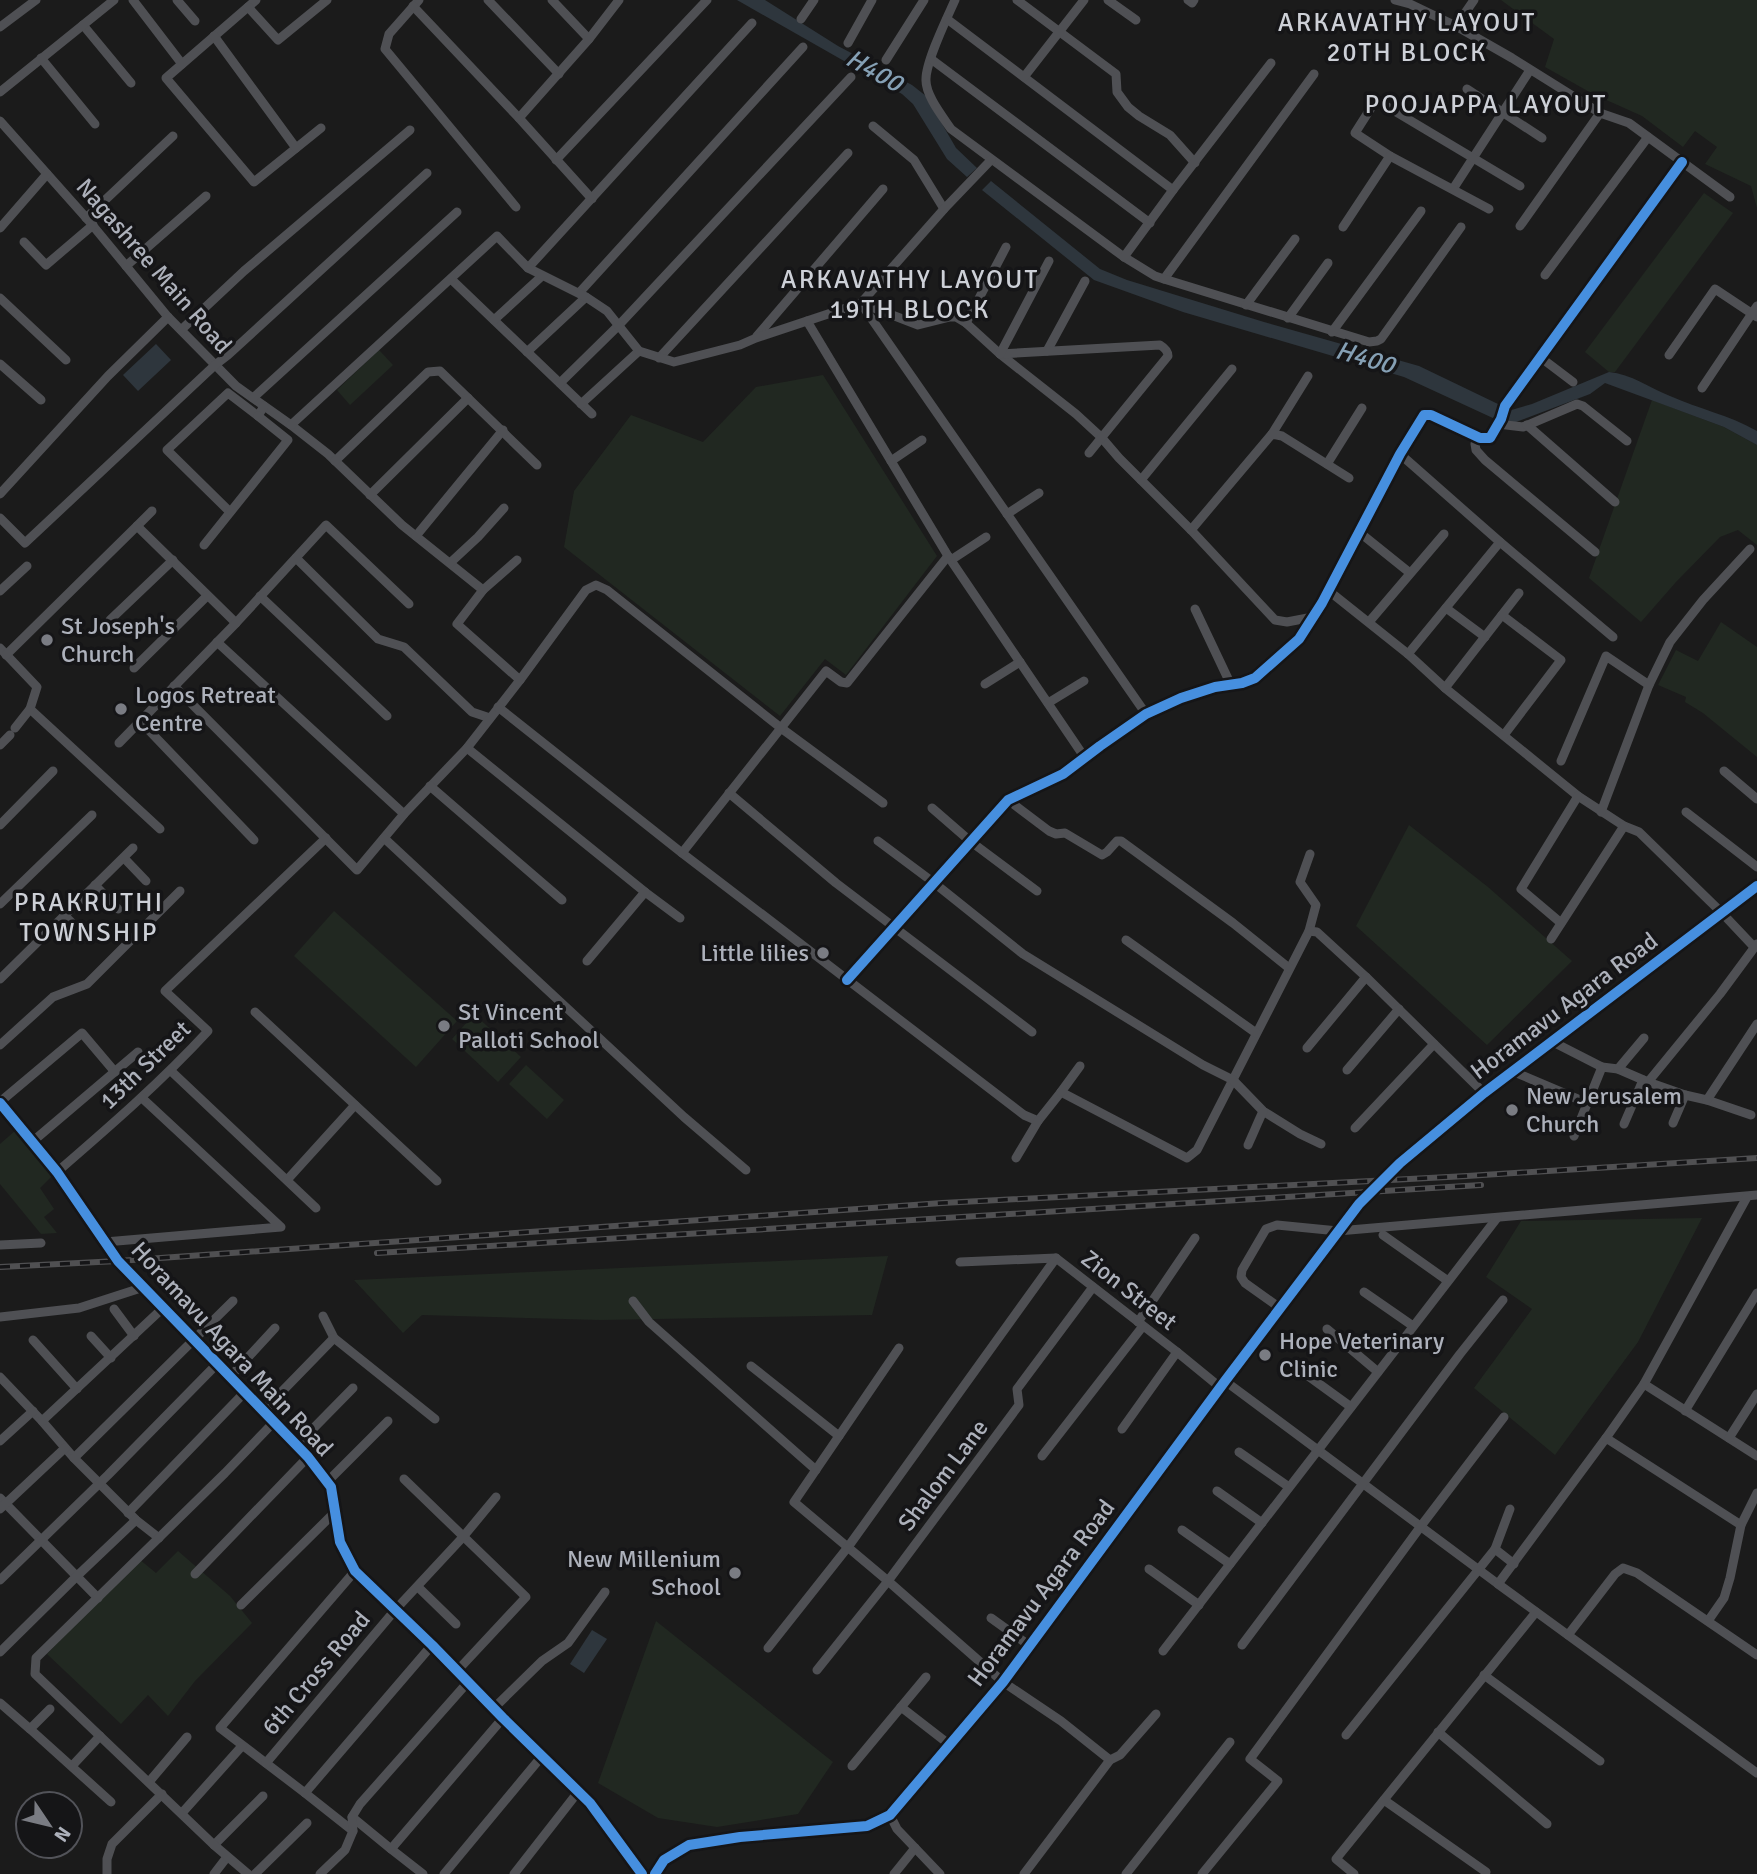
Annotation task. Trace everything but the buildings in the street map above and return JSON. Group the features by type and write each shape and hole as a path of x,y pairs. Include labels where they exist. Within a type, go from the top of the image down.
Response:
{"street":[{"path":"0,27 36,0"},
{"path":"0,92 114,0"},
{"path":"133,0 181,64"},
{"path":"177,0 195,21"},
{"path":"321,128 254,182 166,78 252,3 278,40 327,0"},
{"path":"488,0 559,74"},
{"path":"552,0 589,39"},
{"path":"519,118 589,39 619,0"},
{"path":"556,160 707,0"},
{"path":"848,43 872,0"},
{"path":"886,60 924,0"},
{"path":"955,0 925,81 932,101 951,129 987,164 1155,276 1332,332 1369,342 1377,341 1461,227"},
{"path":"1017,0 1116,74 1117,92 1128,107 1139,117 1170,135 1195,163"},
{"path":"1024,78 1084,0"},
{"path":"1108,0 1136,20"},
{"path":"1188,0 1192,3 1194,0"},
{"path":"1395,0 1411,2 1600,113 1629,123 1730,197"},
{"path":"1456,26 1474,0"},
{"path":"801,19 811,1"},
{"path":"516,207 386,48 389,34 416,3 592,199"},
{"path":"947,19 1173,190"},
{"path":"528,268 752,23"},
{"path":"83,25 131,83"},
{"path":"214,36 296,148"},
{"path":"527,352 582,295 803,47"},
{"path":"41,58 95,124"},
{"path":"931,59 1150,223"},
{"path":"1124,257 1271,63"},
{"path":"1453,189 1530,71"},
{"path":"1164,279 1314,74"},
{"path":"559,383 619,325 851,77"},
{"path":"1467,89 1542,138"},
{"path":"1489,209 1390,156 1355,134 1376,100 1520,186"},
{"path":"1520,226 1600,113"},
{"name":"Nagashree Main Road","path":"0,121 169,317 236,386 291,425 335,461 416,536 483,590"},
{"path":"873,126 914,160 944,209"},
{"path":"181,330 244,271 410,130"},
{"path":"24,242 46,265 173,136"},
{"path":"1545,275 1648,137"},
{"path":"659,358 848,153"},
{"path":"1343,228 1390,156"},
{"path":"847,980 1009,800 1063,775 1146,715 1181,698 1255,678 1299,639 1329,591 1400,454 1424,415 1480,438 1490,438 1500,422 1504,406 1682,162"},
{"path":"291,425 497,236 528,268 582,295 607,312 639,351 674,362 740,345 861,303 987,164"},
{"path":"0,518 25,542 215,365 428,173"},
{"path":"0,228 47,174"},
{"path":"756,338 883,189"},
{"path":"126,266 206,196"},
{"path":"1332,332 1421,211"},
{"path":"253,398 457,212"},
{"path":"1246,305 1295,239"},
{"path":"966,323 1006,247"},
{"path":"1000,354 1049,261"},
{"path":"1288,318 1328,263"},
{"path":"494,320 542,275"},
{"path":"451,278 592,414"},
{"path":"1047,351 1085,281"},
{"path":"1669,355 1715,289 1755,312 1702,388"},
{"path":"0,298 66,360"},
{"path":"861,303 918,325 950,317 956,317 966,323 1101,437 1275,620 1287,622 1313,617"},
{"path":"861,303 1146,715"},
{"path":"0,494 108,376 169,317"},
{"path":"807,321 949,558 1085,758"},
{"path":"1000,354 1160,345 1166,350 1168,356 1089,453"},
{"path":"581,404 639,351"},
{"path":"1540,357 1573,382"},
{"path":"0,364 41,400"},
{"path":"1141,480 1232,369"},
{"path":"335,461 428,372 440,370 537,465"},
{"path":"1191,530 1272,434 1307,376"},
{"path":"204,545 288,439 228,393 167,450 230,512"},
{"path":"370,495 468,398"},
{"path":"1500,422 1517,427 1527,425 1577,404 1583,405 1627,441"},
{"path":"258,416 264,406"},
{"path":"1327,464 1362,408"},
{"path":"1527,425 1615,502"},
{"path":"416,536 503,430"},
{"path":"1272,434 1282,436 1349,478"},
{"path":"1480,438 1475,444 1476,450 1485,460 1595,552"},
{"path":"891,461 922,440"},
{"path":"1400,454 1614,637"},
{"path":"1007,514 1039,493"},
{"path":"450,563 504,509"},
{"path":"0,745 30,709 37,687 3,651 152,511"},
{"path":"119,743 326,525 409,604"},
{"path":"137,526 236,622"},
{"path":"1359,532 1410,573"},
{"path":"1369,622 1444,534"},
{"path":"682,853 826,671 841,682 847,683 949,558 986,537"},
{"path":"1408,654 1500,542"},
{"path":"1601,812 1649,685 1670,642 1703,600 1750,549"},
{"path":"296,558 378,639 404,647 472,712 490,718"},
{"path":"110,620 173,560"},
{"path":"517,560 483,590 457,624 520,680"},
{"path":"0,591 27,566"},
{"path":"174,686 357,870 404,814 467,748 586,590 596,585 607,590 781,729 883,803"},
{"path":"1329,591 1578,796 1624,826 1639,832 1756,945 1720,994 1645,1081 1624,1125"},
{"path":"1445,688 1519,593"},
{"path":"134,668 207,596"},
{"path":"260,596 387,716"},
{"path":"1446,608 1485,637"},
{"path":"1195,609 1231,685"},
{"path":"1502,615 1561,660 1504,735"},
{"path":"217,642 404,814"},
{"path":"1561,761 1606,656 1649,685"},
{"path":"985,684 1020,662"},
{"path":"1048,703 1084,681"},
{"path":"498,707 847,980 1024,1115 1038,1121"},
{"path":"30,709 160,829"},
{"path":"140,721 254,839"},
{"path":"467,748 680,918"},
{"path":"0,824 53,771"},
{"path":"1724,771 1757,799"},
{"path":"430,786 562,900"},
{"path":"729,793 836,883 1032,1032"},
{"path":"1561,923 1521,889 1578,796"},
{"path":"1009,800 1049,831 1056,834 1065,833 1102,855 1117,841 1121,841 1233,923 1289,968"},
{"path":"932,808 970,841 1037,891"},
{"path":"1686,812 1757,867"},
{"path":"0,904 92,815"},
{"path":"1551,939 1624,826"},
{"name":"13th Street","path":"57,1172 171,1071 208,1031 165,991 326,838"},
{"path":"384,838 684,1117 746,1170"},
{"path":"878,841 1023,954 1203,1065 1233,1080 1263,1111 1321,1144"},
{"path":"0,979 133,848"},
{"path":"1061,1092 1187,1158 1197,1150 1309,931 1316,905 1300,882 1310,853"},
{"path":"124,858 146,881"},
{"path":"95,885 118,909"},
{"name":"Horamavu Agara Road","path":"655,1874 664,1860 689,1845 740,1837 867,1826 890,1815 1003,1682 1359,1204 1400,1163 1484,1093 1757,886"},
{"path":"0,1045 52,997 87,984 180,891"},
{"path":"587,961 645,892"},
{"path":"64,915 87,938"},
{"path":"1309,931 1317,932 1366,977 1484,1093"},
{"path":"1126,940 1256,1033"},
{"path":"1307,1048 1366,977"},
{"path":"1347,1070 1399,1009"},
{"path":"255,1012 437,1181"},
{"path":"1707,1100 1757,1024"},
{"path":"0,1103 82,1033 115,1072"},
{"path":"1618,1069 1644,1038"},
{"path":"1553,1042 1602,1067 1618,1069 1685,1095 1751,1115"},
{"path":"1355,1128 1434,1044"},
{"path":"32,1142 138,1052"},
{"path":"1016,1158 1038,1121 1080,1066"},
{"path":"1574,1136 1602,1067"},
{"path":"171,1071 316,1208"},
{"path":"1512,1071 1587,1103"},
{"path":"1673,1123 1685,1095"},
{"path":"105,1242 281,1227 142,1098"},
{"name":"Horamavu Agara Main Road","path":"0,1103 57,1172 118,1261 297,1445 331,1487 340,1542 355,1571 590,1803 642,1874"},
{"path":"287,1180 355,1105"},
{"path":"1248,1145 1263,1111"},
{"path":"1280,1308 1245,1283 1241,1277 1242,1270 1260,1237 1266,1229 1277,1225 1338,1231 1752,1196"},
{"path":"1498,1584 1644,1384 1752,1196"},
{"path":"1163,1651 1497,1218"},
{"path":"1383,1235 1448,1281"},
{"path":"1042,1456 1140,1324 1195,1238"},
{"path":"0,1245 41,1243"},
{"path":"768,1648 848,1547 1056,1258"},
{"name":"Zion Street","path":"960,1262 1056,1258 1177,1352 1318,1450 1757,1773"},
{"path":"0,1317 79,1308 144,1287"},
{"name":"Shalom Lane","path":"817,1670 888,1581 1018,1405 1017,1389 1093,1287"},
{"path":"1364,1292 1413,1326"},
{"path":"1685,1411 1757,1293"},
{"path":"1242,1645 1503,1300"},
{"path":"74,1458 233,1301"},
{"path":"633,1301 649,1321 816,1470"},
{"path":"42,1420 164,1307"},
{"path":"114,1309 134,1336"},
{"path":"323,1316 334,1338 435,1419"},
{"path":"230,1377 275,1328"},
{"path":"1327,1329 1378,1372"},
{"path":"90,1336 111,1357"},
{"path":"263,1411 334,1338"},
{"path":"33,1340 77,1388"},
{"path":"899,1348 794,1502 1003,1682 1061,1721 1110,1760"},
{"path":"1122,1429 1177,1352"},
{"path":"0,1580 217,1364"},
{"path":"751,1366 839,1436"},
{"path":"1300,1370 1351,1407"},
{"path":"0,1377 98,1484 159,1538"},
{"path":"1644,1384 1757,1456"},
{"path":"297,1445 353,1388"},
{"path":"128,1513 245,1392"},
{"path":"1729,1438 1757,1394"},
{"path":"0,1441 33,1411"},
{"path":"1202,1874 1278,1781 1250,1759 1504,1417"},
{"path":"327,1482 388,1421"},
{"path":"248,1874 214,1845 35,1674 36,1658 274,1422"},
{"path":"1606,1438 1741,1525"},
{"path":"65,1448 2,1503 98,1598"},
{"path":"1239,1452 1289,1488"},
{"path":"195,1574 308,1457"},
{"path":"404,1479 526,1597 457,1671"},
{"path":"1217,1491 1262,1523"},
{"path":"1707,1621 1724,1598 1741,1525 1757,1493"},
{"name":"6th Cross Road","path":"266,1763 396,1609 496,1497"},
{"path":"1346,1735 1495,1549 1510,1509"},
{"path":"242,1605 335,1512"},
{"path":"0,1652 136,1520"},
{"path":"1182,1530 1230,1564"},
{"path":"1495,1549 1514,1564"},
{"path":"1568,1636 1615,1574 1623,1568 1637,1573 1757,1655"},
{"path":"1149,1569 1199,1605"},
{"path":"353,1831 220,1728 355,1571"},
{"path":"418,1587 456,1624"},
{"path":"494,1707 542,1661 568,1643 605,1592"},
{"path":"1354,1874 1336,1859 1536,1612"},
{"path":"991,1618 1030,1646"},
{"path":"305,1793 432,1645"},
{"path":"1485,1675 1600,1761"},
{"path":"852,1766 926,1677"},
{"path":"320,1874 345,1850 353,1831 352,1817 360,1804 468,1682"},
{"path":"0,1703 111,1802"},
{"path":"901,1707 950,1745"},
{"path":"30,1729 50,1709"},
{"path":"1024,1874 1110,1760 1120,1755 1156,1714"},
{"path":"391,1849 503,1718"},
{"path":"1438,1732 1547,1824"},
{"path":"72,1766 100,1737"},
{"path":"149,1782 187,1737"},
{"path":"1126,1874 1230,1742"},
{"path":"182,1813 242,1746"},
{"path":"443,1874 542,1756"},
{"path":"514,1874 578,1792"},
{"path":"107,1874 107,1859 112,1844 162,1794"},
{"path":"214,1845 263,1796"},
{"path":"1384,1800 1486,1872"},
{"path":"890,1815 897,1829 940,1874"},
{"path":"352,1817 423,1874"},
{"path":"256,1874 307,1823"},
{"path":"894,1874 915,1848"},
{"path":"214,1874 227,1857"}],"shaded area":[{"path":"1501,0 1757,0 1757,208 1751,186 1705,164 1717,147 1695,131 1683,147 1642,116 1593,94 1545,67 1554,39"},
{"path":"1704,193 1733,213 1615,372 1609,372 1585,352"},
{"path":"379,350 393,365 350,405 337,390"},
{"path":"823,375 937,556 846,675 825,659 780,716 564,547 574,491 631,415 703,442 756,387"},
{"path":"1652,400 1724,427 1757,445 1757,545 1738,530 1720,537 1641,622 1589,578"},
{"path":"1721,622 1757,647 1757,757 1703,713 1685,702 1686,697 1658,685 1676,650 1698,661"},
{"path":"1409,825 1488,887 1572,961 1487,1045 1356,926"},
{"path":"334,911 457,1021 416,1067 294,956"},
{"path":"474,1014 521,1057 498,1082 452,1039"},
{"path":"526,1065 564,1100 547,1119 509,1084"},
{"path":"16,1130 52,1176 40,1188 54,1209 44,1217 57,1233 41,1234 0,1184 0,1144"},
{"path":"1702,1218 1638,1342 1555,1455 1474,1388 1532,1309 1486,1277 1521,1221"},
{"path":"888,1256 872,1315 601,1320 422,1315 403,1333 354,1280"},
{"path":"178,1551 230,1596 252,1623 195,1681 168,1716 148,1695 121,1724 47,1654 139,1559 156,1573"},
{"path":"656,1621 833,1762 798,1814 717,1827 658,1818 598,1783"}],"water":[{"name":"H400","path":"737,0 765,0 838,46 912,85 926,96 956,148 977,168 967,177 947,159 913,104 902,94"},
{"name":"H400","path":"991,181 1100,269 1127,280 1264,322 1419,366 1498,404 1495,419 1404,377 1183,312 1094,280 982,190"},
{"path":"156,344 171,360 138,391 123,375"},
{"path":"1609,372 1633,378 1681,401 1746,425 1757,431 1757,445 1724,427 1605,383 1590,394 1516,422 1508,422 1508,411 1532,404"},
{"path":"592,1630 607,1639 584,1673 570,1664"}],"railway":[{"path":"0,1267 942,1203 1757,1158"},
{"path":"377,1253 1481,1185"}],"cycle path":[{"path":"847,980 1008,800 1063,774 1146,714 1181,698 1255,678 1299,639 1322,603 1400,454 1424,415 1431,415 1480,438 1490,438 1505,406 1682,162"},
{"path":"655,1874 664,1860 689,1845 740,1837 867,1826 890,1815 1003,1682 1359,1204 1400,1163 1484,1093 1757,886"},
{"path":"0,1103 57,1172 118,1261 308,1457 331,1487 340,1542 355,1571 590,1803 642,1874"}],"place":[{"name":"St Joseph's Church","path":"47,640"},
{"name":"Logos Retreat Centre","path":"121,709"},
{"name":"Little lilies","path":"823,953"},
{"name":"St Vincent Palloti School","path":"444,1026"},
{"name":"New Jerusalem Church","path":"1512,1110"},
{"name":"Hope Veterinary Clinic","path":"1265,1355"},
{"name":"New Millenium School","path":"735,1573"}],"district":[{"name":"ARKAVATHY LAYOUT 20TH BLOCK","path":"1407,38"},
{"name":"POOJAPPA LAYOUT","path":"1486,105"},
{"name":"ARKAVATHY LAYOUT 19TH BLOCK","path":"910,295"},
{"name":"PRAKRUTHI TOWNSHIP","path":"89,918"}]}
